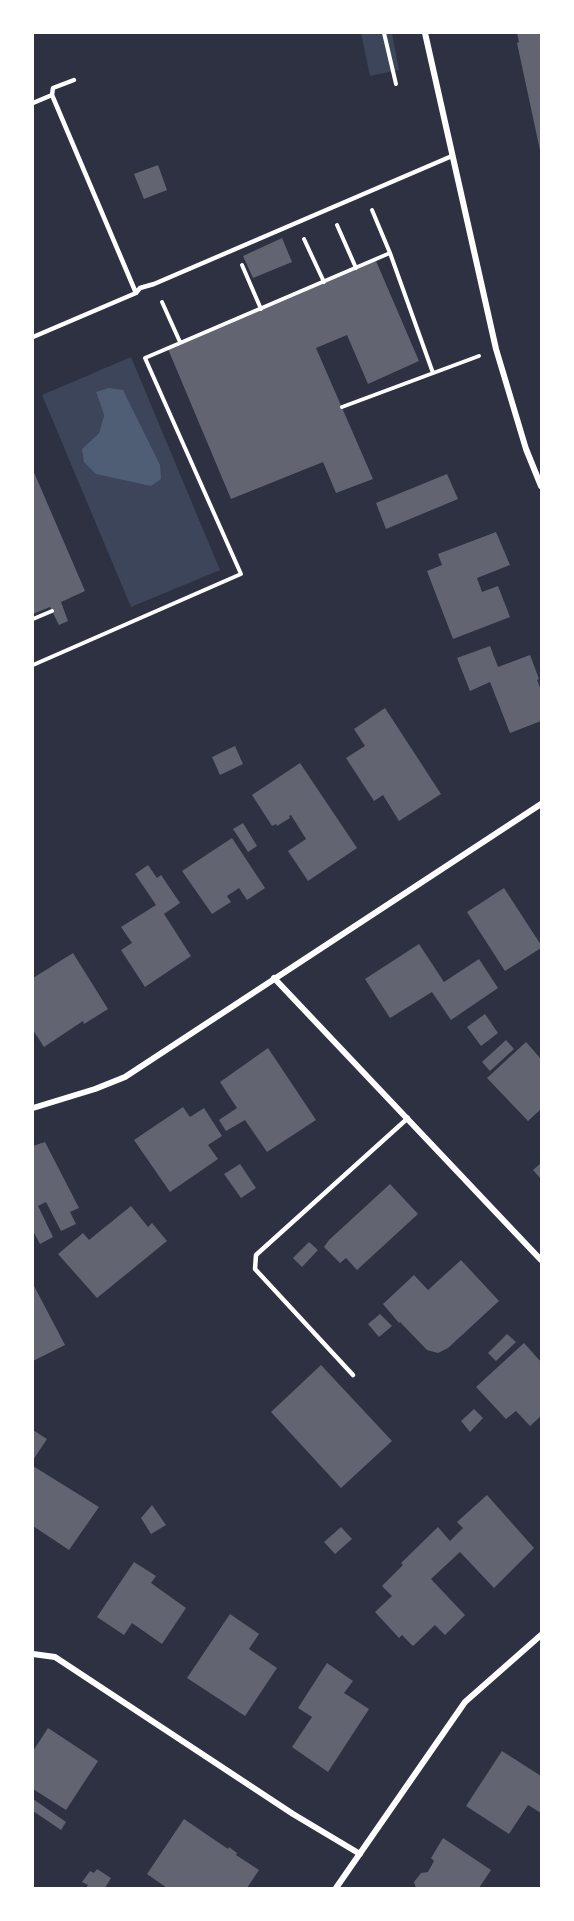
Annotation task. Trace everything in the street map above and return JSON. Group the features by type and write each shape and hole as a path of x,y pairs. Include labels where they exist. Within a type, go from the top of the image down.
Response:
{"street":[{"path":"425,33 496,349 526,449 541,486"},
{"path":"33,1108 125,1077 541,804"},
{"path":"274,978 541,1260"},
{"path":"336,1888 465,1702 541,1635"},
{"path":"33,1654 55,1657 293,1814 360,1854"}],"lane":[{"path":"74,80 53,88 52,95 136,293"},
{"path":"33,103 52,95"},
{"path":"33,337 136,293 140,288 452,156"},
{"path":"353,1375 255,1269 256,1255 408,1118"}],"path":[{"path":"384,33 396,84"},
{"path":"365,193 390,253 433,373"},
{"path":"329,208 356,268"},
{"path":"297,222 324,282"},
{"path":"234,248 261,309"},
{"path":"33,665 241,574 145,358 390,253"},
{"path":"154,284 180,342"},
{"path":"342,407 496,349"},
{"path":"33,619 52,611"}],"shaded area":[{"path":"361,33 392,33 399,70 370,76"},
{"path":"131,357 220,570 131,607 42,395","holes":["96,392 151,486 82,449 99,433 104,415"]},
{"path":"109,388 123,390 160,465 161,479 151,486 96,474 84,462 82,449 99,433 104,415 96,392"}],"building":[{"path":"517,33 541,33 541,155 517,43 519,42"},
{"path":"158,165 167,190 144,199 134,174"},
{"path":"282,238 292,262 253,278 243,256"},
{"path":"376,261 419,361 368,384 347,335 316,348 373,479 336,493 323,462 231,499 168,349"},
{"path":"33,470 85,591 61,602 68,621 59,625 50,607 33,614"},
{"path":"447,474 458,499 386,529 376,503"},
{"path":"496,532 510,565 477,578 482,592 498,586 510,617 453,639 427,571 442,565 438,554"},
{"path":"490,646 498,667 530,655 541,690 541,721 510,733 490,682 470,691 457,658"},
{"path":"385,708 441,794 399,821 383,795 374,801 346,758 365,746 354,729"},
{"path":"235,746 243,764 220,775 212,757"},
{"path":"300,763 357,848 308,881 288,851 306,839 291,815 277,826 276,824 272,826 252,795"},
{"path":"243,823 257,846 248,852 233,829"},
{"path":"232,838 265,888 247,900 239,888 227,896 231,902 212,914 182,871"},
{"path":"148,865 157,878 161,875 180,903 164,914 191,956 145,987 121,950 132,943 121,927 156,905 135,874"},
{"path":"504,888 541,945 541,948 505,971 467,912"},
{"path":"419,944 444,982 479,959 498,988 451,1020 432,992 390,1018 365,979"},
{"path":"73,953 108,1009 84,1024 83,1021 44,1047 33,1030 33,978"},
{"path":"485,1014 498,1033 481,1046 467,1027"},
{"path":"506,1040 514,1049 490,1071 482,1062"},
{"path":"526,1042 541,1059 541,1109 528,1121 487,1078"},
{"path":"268,1048 316,1120 267,1152 245,1120 226,1131 219,1120 237,1108 220,1082"},
{"path":"183,1107 190,1117 204,1108 222,1136 208,1145 218,1159 170,1192 134,1140"},
{"path":"45,1142 79,1208 70,1212 76,1224 61,1231 46,1202 38,1206 53,1237 40,1244 33,1231 33,1146"},
{"path":"541,1163 541,1179 533,1170"},
{"path":"240,1164 256,1188 241,1198 224,1174"},
{"path":"390,1184 418,1214 357,1270 346,1258 340,1263 324,1247"},
{"path":"131,1206 148,1227 152,1223 167,1241 97,1298 58,1254 83,1233 89,1240"},
{"path":"309,1242 318,1250 302,1267 293,1258"},
{"path":"461,1260 499,1301 448,1348 438,1353 427,1350 383,1304 414,1275 428,1290"},
{"path":"33,1284 65,1345 33,1361"},
{"path":"380,1314 392,1326 379,1337 368,1324"},
{"path":"507,1334 516,1342 496,1361 488,1353"},
{"path":"524,1343 541,1362 541,1416 530,1426 516,1411 506,1419 476,1387"},
{"path":"321,1365 392,1441 341,1488 271,1412"},
{"path":"474,1409 483,1418 470,1432 461,1421"},
{"path":"33,1430 47,1439 33,1460"},
{"path":"33,1466 99,1507 69,1550 33,1526"},
{"path":"487,1495 534,1548 494,1588 460,1552 431,1579 465,1615 445,1635 435,1625 413,1646 402,1635 399,1638 375,1612 392,1596 382,1586 403,1565 401,1563 438,1527 450,1541 463,1528 457,1522"},
{"path":"152,1505 166,1525 151,1534 141,1518"},
{"path":"341,1527 352,1539 335,1554 324,1542"},
{"path":"134,1562 156,1576 151,1583 186,1608 162,1644 132,1623 124,1635 97,1617"},
{"path":"230,1614 259,1634 249,1649 277,1668 245,1716 187,1678"},
{"path":"327,1663 353,1681 344,1693 369,1709 328,1772 292,1747 312,1717 298,1708"},
{"path":"48,1728 98,1761 66,1810 33,1789 33,1751"},
{"path":"502,1751 541,1776 541,1813 528,1805 509,1834 466,1806"},
{"path":"33,1799 66,1822 61,1830 33,1811"},
{"path":"184,1819 228,1849 229,1847 237,1853 236,1855 259,1870 247,1888 167,1888 147,1874"},
{"path":"443,1838 491,1870 479,1888 416,1888 414,1882 421,1873 428,1872 434,1861 431,1858"},
{"path":"97,1869 111,1878 105,1888 86,1888 88,1885 82,1882 90,1871 94,1873"}]}
